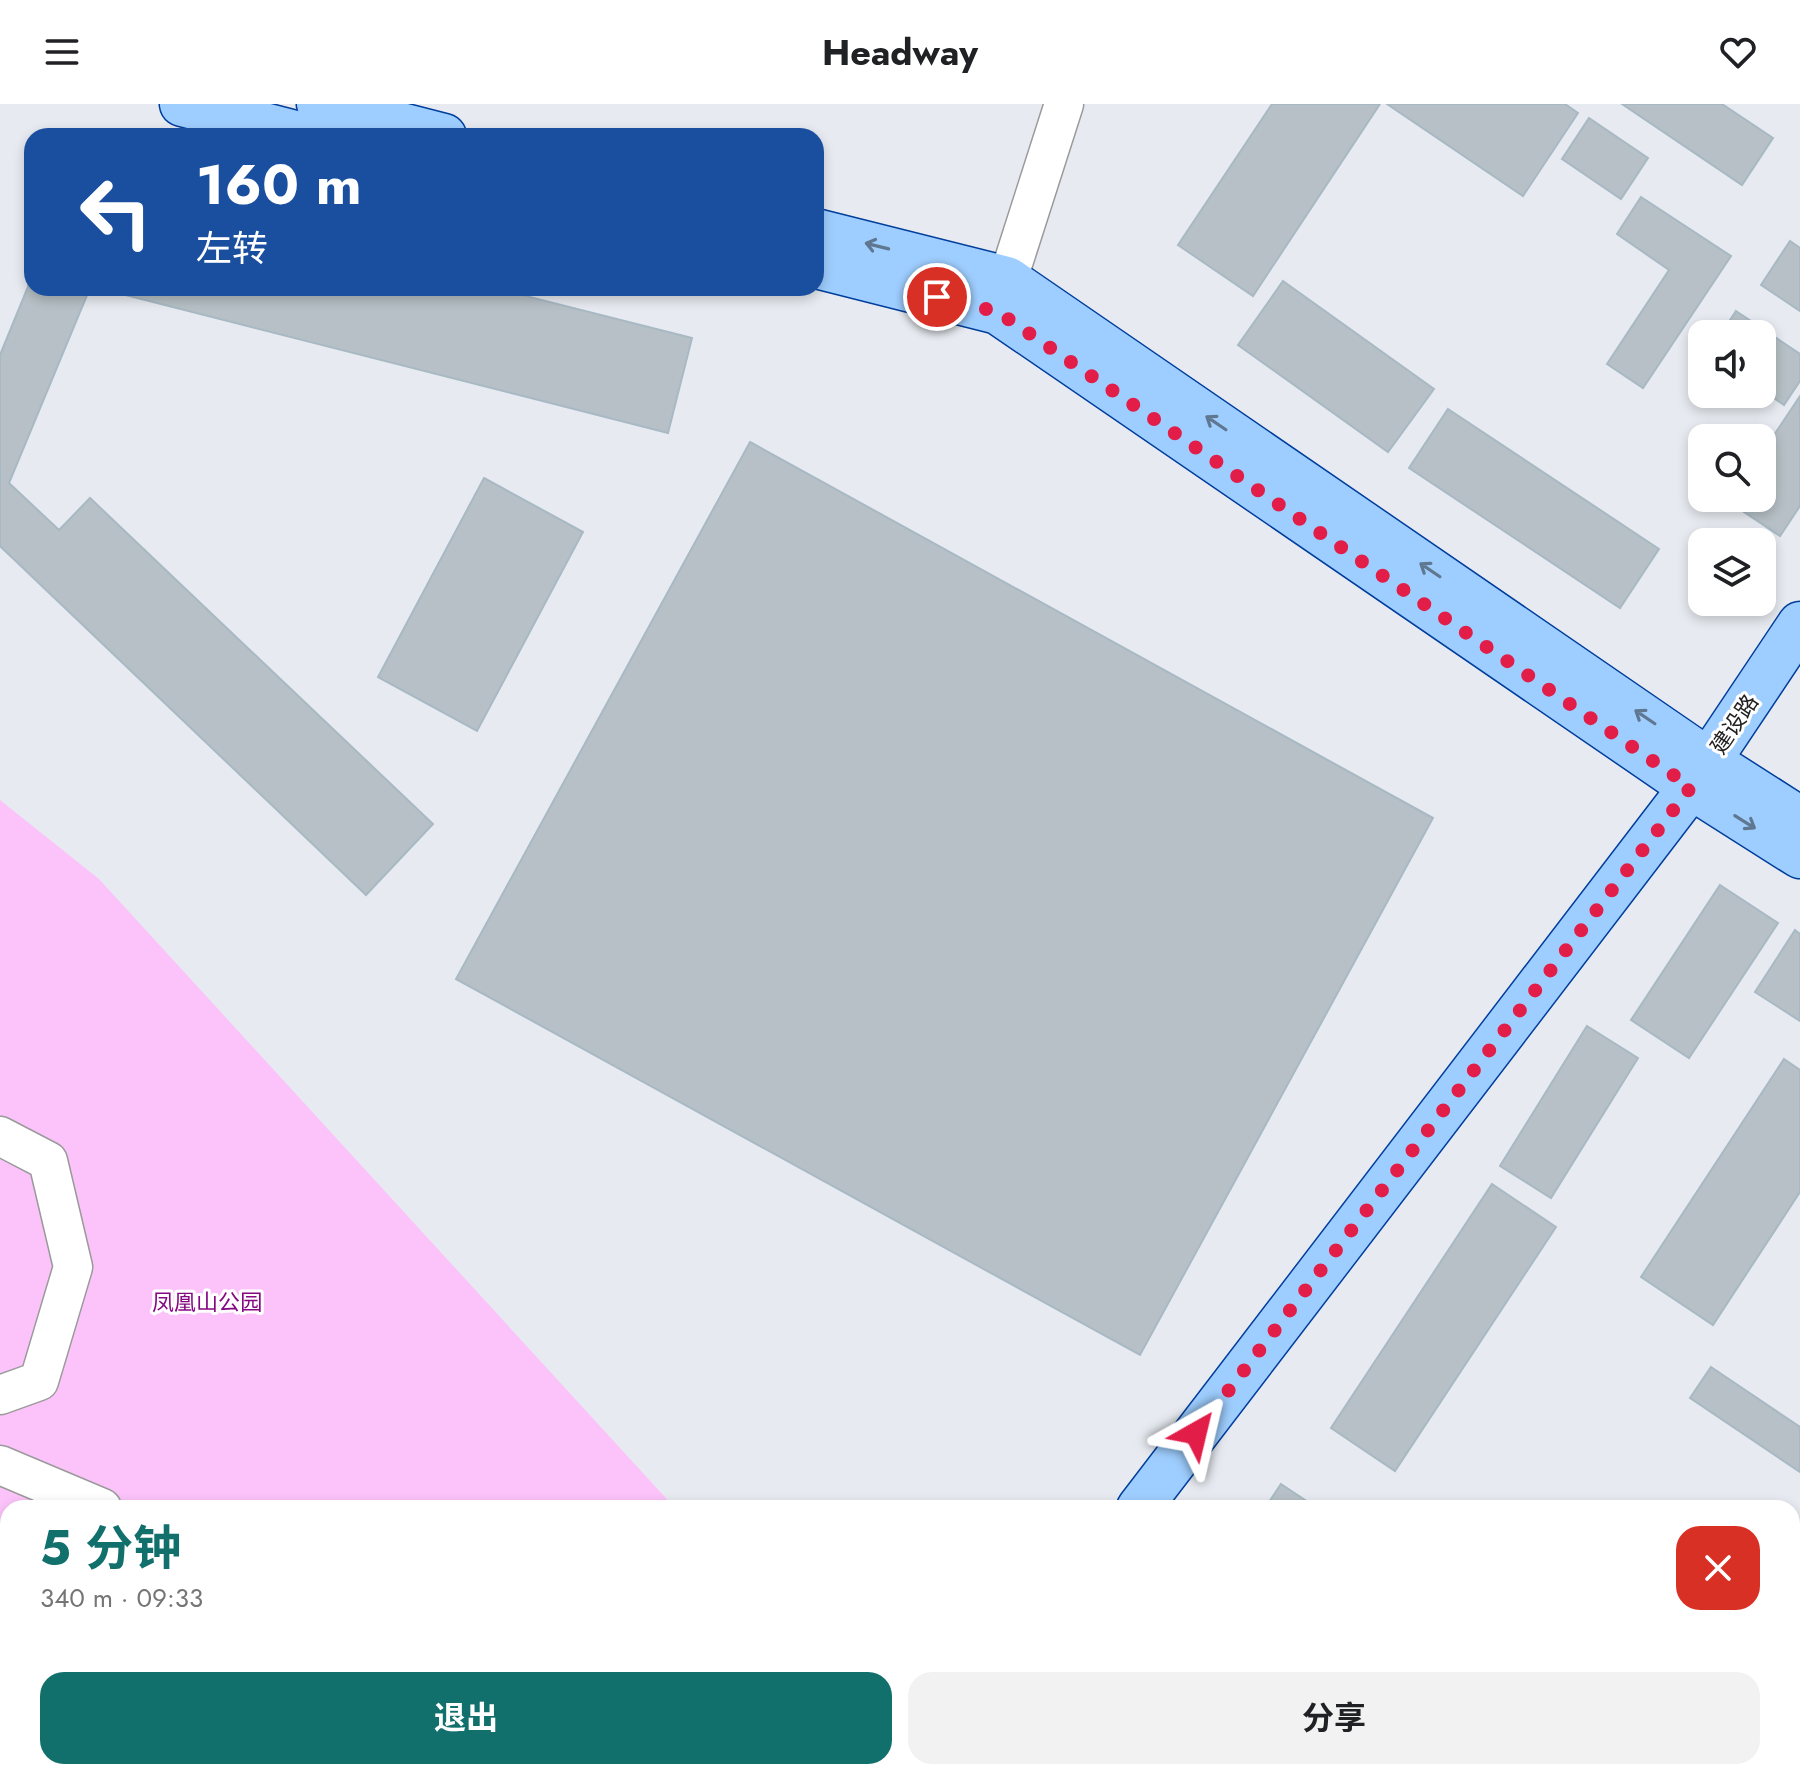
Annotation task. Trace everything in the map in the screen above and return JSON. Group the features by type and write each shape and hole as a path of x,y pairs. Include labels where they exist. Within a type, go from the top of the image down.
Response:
{"main road":[{"path":"182,104 276,128"},
{"path":"319,104 413,128"},
{"path":"824,234 1002,296 1700,774 1800,856"},
{"path":"824,267 1002,296"},
{"name":"建设路","path":"1145,1500 1700,774 1800,624"},
{"path":"1700,774 1800,819"}],"street":[{"path":"1002,296 1064,104"},
{"path":"0,1136 48,1161 73,1267 39,1381 0,1395"},
{"path":"0,1465 83,1500"}],"green space":[{"name":"凤凰山公园","path":"0,800 99,879 668,1500 0,1500"}],"building":[{"path":"1272,104 1380,104 1253,296 1178,245"},
{"path":"1387,104 1565,104 1578,113 1523,196"},
{"path":"1622,104 1722,104 1773,138 1742,185"},
{"path":"1589,118 1648,158 1621,199 1562,159"},
{"path":"1641,197 1731,256 1643,388 1607,364 1669,270 1617,234"},
{"path":"1790,241 1800,248 1800,311 1761,285"},
{"path":"1283,281 1434,389 1388,452 1238,345"},
{"path":"24,296 87,296 9,483 59,530 90,498 433,824 366,895 0,546 0,355"},
{"path":"129,296 526,296 692,338 668,433"},
{"path":"1736,311 1749,320 1730,320"},
{"path":"1776,338 1800,354 1800,381 1784,405 1776,400"},
{"path":"1800,396 1800,506 1780,536 1776,528 1768,528 1744,512 1776,512 1776,432"},
{"path":"1448,409 1659,549 1620,608 1409,468"},
{"path":"750,442 1433,818 1140,1355 456,979"},
{"path":"484,478 583,532 477,731 378,677"},
{"path":"1720,885 1778,923 1689,1058 1631,1020"},
{"path":"1795,930 1800,934 1800,1021 1755,992"},
{"path":"1587,1026 1638,1058 1551,1198 1500,1166"},
{"path":"1784,1059 1800,1070 1800,1192 1713,1325 1641,1277"},
{"path":"1492,1184 1556,1227 1395,1471 1331,1428"},
{"path":"1711,1367 1800,1427 1800,1472 1690,1398"},
{"path":"1281,1484 1305,1500 1270,1500"}],"route":[{"path":"937,297 998,312 1691,787 1196,1433"}]}
